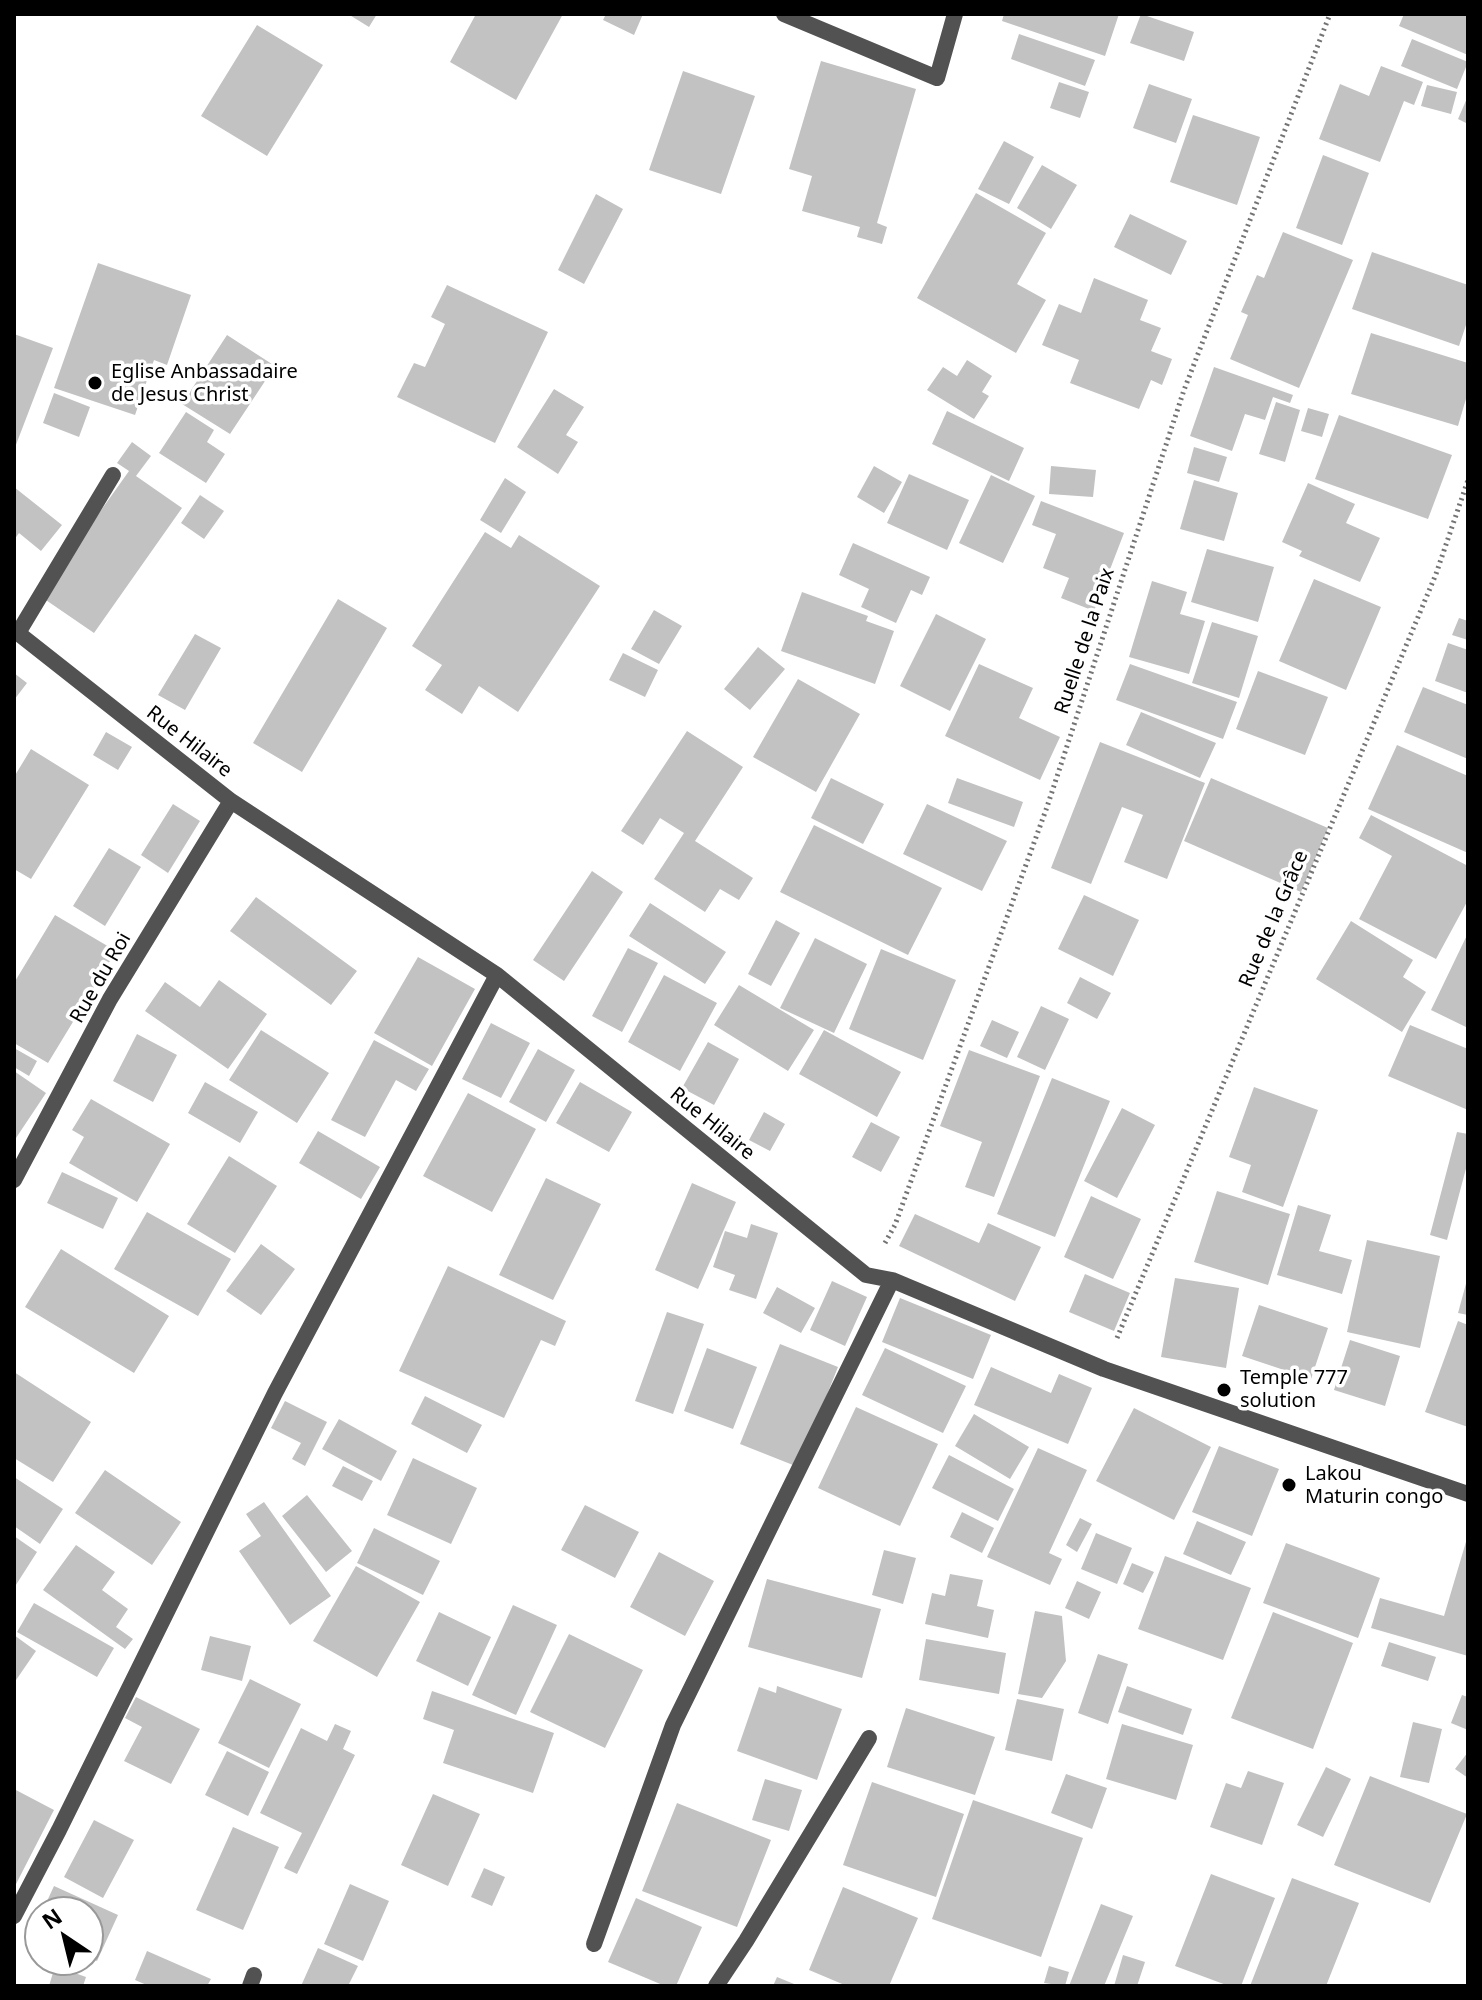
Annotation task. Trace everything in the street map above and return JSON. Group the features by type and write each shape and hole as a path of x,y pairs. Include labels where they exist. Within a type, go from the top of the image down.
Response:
{"street":[{"path":"784,14 937,78 955,14"},
{"path":"16,631 113,475"},
{"name":"Rue Hilaire","path":"16,631 231,801 497,975 866,1275 892,1280 1104,1369 1468,1494"},
{"name":"Rue du Roi","path":"14,1180 110,999 231,801"},
{"path":"14,1916 275,1393 497,975"},
{"path":"594,1944 673,1725 892,1280"},
{"path":"716,1986 869,1738"}],"path":[{"name":"Ruelle de la Paix","path":"866,1275 895,1225 1047,807 1184,390 1330,14"},
{"name":"Rue de la Grâce","path":"1104,1369 1436,574 1468,480"}],"building":[{"path":"348,14 377,14 369,27"},
{"path":"476,14 563,14 516,100 450,62"},
{"path":"606,14 643,14 634,35 603,20"},
{"path":"1004,14 1119,14 1105,56 1002,21"},
{"path":"1141,14 1194,32 1184,61 1130,43"},
{"path":"1404,14 1468,14 1468,55 1399,26"},
{"path":"257,25 323,65 267,156 201,116"},
{"path":"1019,34 1095,60 1085,86 1011,59"},
{"path":"1412,39 1468,62 1457,89 1401,66"},
{"path":"821,61 916,89 877,223 887,227 882,244 857,237 860,227 802,211 812,176 789,169"},
{"path":"1381,66 1423,82 1414,105 1404,101 1380,162 1319,139 1340,84 1369,96"},
{"path":"683,71 755,96 721,194 649,170"},
{"path":"1059,82 1089,92 1080,118 1050,108"},
{"path":"1149,84 1192,99 1176,143 1133,128"},
{"path":"1427,85 1457,92 1451,114 1421,106"},
{"path":"1468,96 1468,124 1458,119"},
{"path":"1193,115 1260,137 1237,205 1170,182"},
{"path":"1004,141 1034,157 1009,204 978,189"},
{"path":"1323,155 1369,173 1342,245 1296,228"},
{"path":"1042,165 1077,185 1051,229 1017,208"},
{"path":"976,193 1046,233 1017,284 1046,300 1016,353 917,298"},
{"path":"596,194 623,209 584,284 558,270"},
{"path":"1130,214 1187,241 1171,275 1114,247"},
{"path":"1283,232 1353,260 1299,388 1230,359 1248,315 1241,312 1257,275 1264,278"},
{"path":"1372,252 1468,285 1468,319 1459,346 1352,309"},
{"path":"98,263 191,295 167,365 154,360 135,415 54,388"},
{"path":"1094,278 1148,300 1140,320 1161,328 1151,351 1172,359 1162,385 1151,380 1139,409 1070,383 1079,360 1042,345 1059,304 1081,313"},
{"path":"447,285 548,332 495,443 397,397 414,363 425,367 445,324 431,317"},
{"path":"1371,333 1468,363 1468,392 1458,426 1351,394"},
{"path":"14,334 53,348 14,450"},
{"path":"227,335 275,366 230,434 182,404"},
{"path":"967,360 992,376 982,392 989,396 974,419 927,390 943,367 957,376"},
{"path":"1214,367 1293,395 1290,403 1273,397 1265,420 1245,414 1232,451 1190,436"},
{"path":"554,389 584,407 566,435 578,442 558,474 517,447"},
{"path":"54,393 90,407 79,437 43,423"},
{"path":"1276,402 1300,410 1285,462 1259,454"},
{"path":"1308,408 1329,414 1322,437 1301,431"},
{"path":"947,411 1024,448 1009,481 932,444"},
{"path":"186,412 214,430 207,442 225,454 206,483 159,453"},
{"path":"1339,415 1452,455 1428,519 1315,479"},
{"path":"132,442 151,456 136,476 182,508 94,633 40,596 129,471 117,463"},
{"path":"1194,447 1227,457 1219,482 1187,473"},
{"path":"874,466 902,482 884,513 857,497"},
{"path":"1051,466 1096,470 1093,497 1049,494"},
{"path":"909,474 969,500 947,550 887,523"},
{"path":"991,475 1035,496 1003,563 959,543"},
{"path":"505,478 526,492 501,533 480,520"},
{"path":"1194,480 1238,493 1224,541 1180,529"},
{"path":"1308,483 1355,504 1346,523 1380,538 1360,582 1299,556 1302,551 1282,542"},
{"path":"14,487 62,525 41,551 19,533 14,540"},
{"path":"200,495 224,511 204,539 181,523"},
{"path":"1041,501 1124,533 1094,611 1061,598 1069,578 1043,568 1056,534 1032,525"},
{"path":"485,532 511,548 519,535 600,586 518,712 479,686 462,714 425,690 442,665 412,646"},
{"path":"853,543 930,577 922,595 911,590 896,623 861,607 869,589 839,575"},
{"path":"1207,549 1274,567 1258,622 1191,602"},
{"path":"1314,579 1381,607 1346,690 1279,661"},
{"path":"1152,581 1187,592 1180,614 1205,621 1189,674 1129,657"},
{"path":"802,592 868,616 866,621 894,631 875,684 781,651"},
{"path":"338,599 387,628 302,772 253,743"},
{"path":"654,610 682,626 659,664 631,649"},
{"path":"936,614 986,639 950,711 900,686"},
{"path":"1459,618 1468,621 1468,640 1452,635"},
{"path":"1212,622 1258,636 1239,698 1192,683"},
{"path":"195,634 221,648 185,710 158,695"},
{"path":"1448,643 1468,650 1468,693 1435,681"},
{"path":"758,647 785,669 750,710 724,689"},
{"path":"623,653 658,670 645,697 609,680"},
{"path":"979,664 1033,688 1019,718 1060,737 1040,780 945,736"},
{"path":"1130,664 1237,702 1223,739 1116,700"},
{"path":"1258,671 1328,697 1305,755 1236,729"},
{"path":"14,673 27,683 14,700"},
{"path":"798,679 860,714 816,792 753,757"},
{"path":"1423,687 1468,705 1468,759 1404,732"},
{"path":"1141,712 1216,743 1200,778 1126,745"},
{"path":"687,731 743,767 695,841 753,878 739,900 720,889 705,912 654,879 684,833 660,818 643,845 621,831"},
{"path":"106,732 132,747 118,770 93,755"},
{"path":"1100,742 1205,783 1167,879 1124,862 1143,815 1122,807 1091,884 1051,868"},
{"path":"1397,745 1468,776 1468,853 1368,809"},
{"path":"31,749 89,785 31,879 14,869 14,777"},
{"path":"831,778 884,804 863,844 811,818"},
{"path":"957,778 1023,802 1014,827 948,803"},
{"path":"1211,778 1328,828 1301,892 1184,841"},
{"path":"173,804 200,821 168,873 141,855"},
{"path":"927,804 1007,841 982,891 903,854"},
{"path":"1371,815 1468,866 1468,900 1436,959 1359,919 1392,856 1359,838"},
{"path":"814,825 942,888 908,955 780,892"},
{"path":"109,848 141,867 105,926 73,906"},
{"path":"592,871 623,892 564,981 533,960"},
{"path":"1084,895 1139,920 1113,976 1058,949"},
{"path":"256,897 357,971 331,1005 230,931"},
{"path":"650,903 726,952 705,984 629,936"},
{"path":"55,915 116,951 48,1063 14,1043 14,983"},
{"path":"776,920 800,933 771,986 748,974"},
{"path":"1351,921 1413,960 1403,977 1426,992 1402,1032 1316,979"},
{"path":"1468,933 1468,1028 1431,1010"},
{"path":"815,938 867,964 834,1033 780,1008"},
{"path":"628,948 658,963 622,1032 592,1016"},
{"path":"881,949 956,980 923,1060 849,1029"},
{"path":"418,957 475,989 432,1066 374,1033"},
{"path":"664,975 717,1003 680,1071 628,1042"},
{"path":"1080,977 1111,993 1097,1019 1067,1003"},
{"path":"219,980 267,1014 228,1069 145,1011 165,982 200,1007"},
{"path":"739,985 814,1030 788,1071 714,1025"},
{"path":"1041,1006 1069,1019 1045,1070 1017,1057"},
{"path":"992,1020 1019,1032 1007,1058 980,1046"},
{"path":"491,1023 530,1043 501,1098 462,1079"},
{"path":"1410,1025 1468,1049 1468,1110 1388,1076"},
{"path":"261,1030 329,1073 297,1123 229,1080"},
{"path":"824,1030 901,1072 877,1117 799,1074"},
{"path":"137,1034 177,1055 153,1102 113,1081"},
{"path":"374,1040 429,1069 416,1091 396,1080 365,1137 331,1120"},
{"path":"708,1042 739,1059 714,1105 682,1088"},
{"path":"14,1048 37,1061 29,1076 14,1067"},
{"path":"538,1049 575,1070 546,1122 509,1102"},
{"path":"969,1050 1040,1076 994,1197 965,1187 982,1142 940,1126"},
{"path":"14,1071 46,1093 14,1141"},
{"path":"1052,1078 1110,1101 1055,1237 997,1214"},
{"path":"205,1082 258,1112 240,1143 188,1113"},
{"path":"580,1082 632,1112 609,1152 556,1123"},
{"path":"1254,1087 1318,1110 1283,1207 1242,1192 1251,1165 1229,1157"},
{"path":"468,1093 536,1129 492,1212 423,1176"},
{"path":"91,1099 170,1144 137,1202 69,1163 84,1137 72,1130"},
{"path":"1122,1108 1155,1125 1117,1198 1084,1181"},
{"path":"764,1112 785,1124 770,1151 749,1140"},
{"path":"871,1122 900,1137 881,1172 852,1157"},
{"path":"318,1131 380,1167 361,1199 299,1163"},
{"path":"1457,1132 1468,1134 1468,1161 1447,1240 1430,1235"},
{"path":"229,1156 277,1186 235,1253 187,1224"},
{"path":"62,1172 118,1198 103,1229 47,1203"},
{"path":"546,1178 601,1204 553,1300 499,1275"},
{"path":"692,1183 736,1202 698,1289 655,1270"},
{"path":"1217,1191 1290,1214 1268,1285 1194,1262"},
{"path":"1091,1196 1141,1219 1113,1279 1064,1257"},
{"path":"1298,1205 1331,1215 1319,1251 1352,1260 1342,1294 1277,1275"},
{"path":"147,1212 231,1259 198,1316 114,1269"},
{"path":"915,1214 979,1243 988,1223 1041,1247 1015,1301 899,1246"},
{"path":"751,1224 778,1233 756,1299 729,1290 735,1275 713,1267 725,1231 747,1238"},
{"path":"1367,1240 1440,1256 1420,1348 1347,1332"},
{"path":"261,1244 295,1269 261,1315 226,1291"},
{"path":"61,1249 169,1316 134,1373 25,1307"},
{"path":"448,1266 566,1321 555,1346 541,1340 504,1418 399,1371"},
{"path":"1085,1274 1130,1293 1114,1331 1069,1312"},
{"path":"1175,1278 1239,1288 1226,1368 1161,1357"},
{"path":"1468,1280 1468,1315 1458,1313"},
{"path":"832,1281 867,1297 845,1346 810,1330"},
{"path":"777,1287 815,1308 801,1333 763,1313"},
{"path":"900,1298 991,1335 973,1379 882,1342"},
{"path":"1259,1305 1328,1328 1311,1379 1242,1356"},
{"path":"667,1312 704,1324 673,1414 635,1401"},
{"path":"1458,1321 1468,1325 1468,1427 1425,1412"},
{"path":"1350,1340 1400,1356 1385,1406 1334,1390"},
{"path":"780,1344 838,1367 798,1467 740,1444"},
{"path":"707,1348 757,1367 733,1429 684,1411"},
{"path":"885,1348 966,1386 943,1433 862,1395"},
{"path":"991,1367 1051,1393 1059,1374 1092,1388 1068,1444 974,1405"},
{"path":"14,1372 91,1422 53,1482 14,1458"},
{"path":"425,1396 482,1425 467,1453 411,1424"},
{"path":"285,1401 327,1422 305,1466 292,1459 301,1443 271,1428"},
{"path":"856,1407 938,1444 900,1526 818,1488"},
{"path":"1134,1408 1211,1447 1174,1520 1096,1481"},
{"path":"974,1414 1029,1447 1010,1479 955,1446"},
{"path":"339,1419 397,1451 381,1481 322,1449"},
{"path":"1219,1446 1279,1469 1252,1536 1192,1512"},
{"path":"1038,1448 1087,1470 1049,1553 1062,1559 1050,1585 987,1557"},
{"path":"949,1455 1014,1489 998,1521 932,1488"},
{"path":"413,1458 477,1488 451,1544 387,1515"},
{"path":"343,1466 373,1481 362,1501 332,1486"},
{"path":"105,1470 181,1522 152,1565 75,1513"},
{"path":"14,1477 63,1509 40,1544 14,1526"},
{"path":"307,1495 352,1551 326,1572 282,1516"},
{"path":"264,1502 331,1596 290,1625 239,1551 261,1536 246,1514"},
{"path":"585,1505 639,1532 615,1578 561,1550"},
{"path":"962,1512 994,1528 982,1553 950,1537"},
{"path":"1080,1518 1092,1524 1077,1552 1066,1545"},
{"path":"1197,1521 1246,1542 1231,1575 1183,1554"},
{"path":"374,1528 440,1561 423,1595 357,1563"},
{"path":"1096,1533 1132,1548 1117,1584 1081,1569"},
{"path":"1468,1535 1468,1656 1371,1628 1380,1598 1444,1616"},
{"path":"14,1536 37,1552 14,1588"},
{"path":"1286,1543 1380,1578 1358,1638 1263,1603"},
{"path":"76,1545 115,1572 102,1590 128,1609 116,1627 133,1639 125,1649 43,1590"},
{"path":"884,1550 916,1558 903,1604 872,1595"},
{"path":"659,1552 714,1581 685,1636 630,1607"},
{"path":"1165,1556 1251,1588 1223,1660 1138,1629"},
{"path":"1132,1563 1154,1572 1143,1593 1123,1584"},
{"path":"356,1566 420,1602 377,1677 313,1641"},
{"path":"950,1574 983,1580 977,1606 994,1610 988,1638 925,1624 932,1593 945,1596"},
{"path":"767,1579 881,1609 862,1678 748,1647"},
{"path":"1077,1581 1101,1592 1089,1619 1065,1608"},
{"path":"34,1603 114,1648 97,1677 17,1632"},
{"path":"513,1605 557,1625 516,1715 472,1695"},
{"path":"1035,1611 1062,1616 1066,1661 1042,1698 1018,1694"},
{"path":"439,1612 491,1637 468,1686 416,1661"},
{"path":"1273,1612 1353,1643 1313,1749 1231,1718"},
{"path":"569,1634 643,1670 605,1748 530,1712"},
{"path":"14,1635 36,1651 14,1683"},
{"path":"210,1636 251,1646 242,1681 201,1670"},
{"path":"926,1639 1006,1653 999,1694 919,1680"},
{"path":"1389,1642 1436,1657 1428,1681 1381,1666"},
{"path":"1098,1654 1128,1664 1108,1724 1078,1713"},
{"path":"250,1679 301,1704 269,1768 218,1743"},
{"path":"777,1686 842,1709 817,1780 737,1751 759,1687 776,1693"},
{"path":"1127,1686 1192,1709 1183,1735 1118,1712"},
{"path":"432,1691 554,1733 533,1793 443,1763 454,1730 423,1719"},
{"path":"1462,1695 1468,1697 1468,1730 1451,1723"},
{"path":"136,1697 200,1729 171,1784 124,1761 142,1727 125,1718"},
{"path":"1017,1699 1064,1709 1052,1761 1005,1750"},
{"path":"906,1708 995,1737 975,1795 887,1767"},
{"path":"1413,1722 1442,1729 1429,1783 1400,1777"},
{"path":"335,1724 351,1731 343,1749 355,1755 297,1874 284,1868 302,1833 260,1813 301,1728 327,1741"},
{"path":"1122,1724 1193,1745 1176,1800 1106,1779"},
{"path":"227,1751 269,1772 248,1816 205,1795"},
{"path":"1468,1752 1468,1778 1455,1769"},
{"path":"1326,1767 1351,1779 1323,1837 1297,1825"},
{"path":"1248,1771 1284,1783 1262,1845 1210,1827 1226,1783 1241,1788"},
{"path":"1066,1774 1107,1788 1092,1829 1051,1813"},
{"path":"1370,1776 1467,1814 1430,1903 1334,1865"},
{"path":"765,1779 802,1790 789,1831 752,1820"},
{"path":"872,1782 964,1814 936,1897 843,1865"},
{"path":"14,1789 54,1810 14,1888"},
{"path":"433,1794 480,1814 448,1886 401,1865"},
{"path":"973,1800 1083,1838 1041,1957 932,1919"},
{"path":"677,1803 771,1840 737,1927 642,1891"},
{"path":"94,1820 134,1840 104,1896 64,1877"},
{"path":"233,1827 279,1847 243,1930 196,1910"},
{"path":"484,1868 505,1877 492,1906 471,1897"},
{"path":"1211,1874 1275,1898 1241,1986 1229,1986 1175,1966"},
{"path":"1292,1878 1359,1903 1326,1986 1250,1986"},
{"path":"350,1884 389,1901 363,1961 324,1944"},
{"path":"54,1886 76,1896 49,1896"},
{"path":"843,1887 918,1918 889,1986 847,1986 809,1970"},
{"path":"636,1898 702,1927 676,1986 665,1986 608,1962"},
{"path":"1101,1904 1133,1916 1104,1986 1069,1986"},
{"path":"104,1909 118,1915 104,1946"},
{"path":"318,1948 358,1966 348,1986 301,1986"},
{"path":"147,1951 211,1979 207,1986 149,1986 135,1980"},
{"path":"1123,1955 1145,1962 1137,1986 1114,1986"},
{"path":"1049,1966 1069,1972 1065,1986 1044,1983"},
{"path":"52,1976 86,1977 83,1986 49,1986"},
{"path":"777,1977 799,1986 773,1986"}],"place":[{"name":"Eglise Anbassadaire de Jesus Christ","path":"95,383"},
{"name":"Temple 777 solution","path":"1224,1390"},
{"name":"Lakou Maturin congo","path":"1289,1485"}]}
